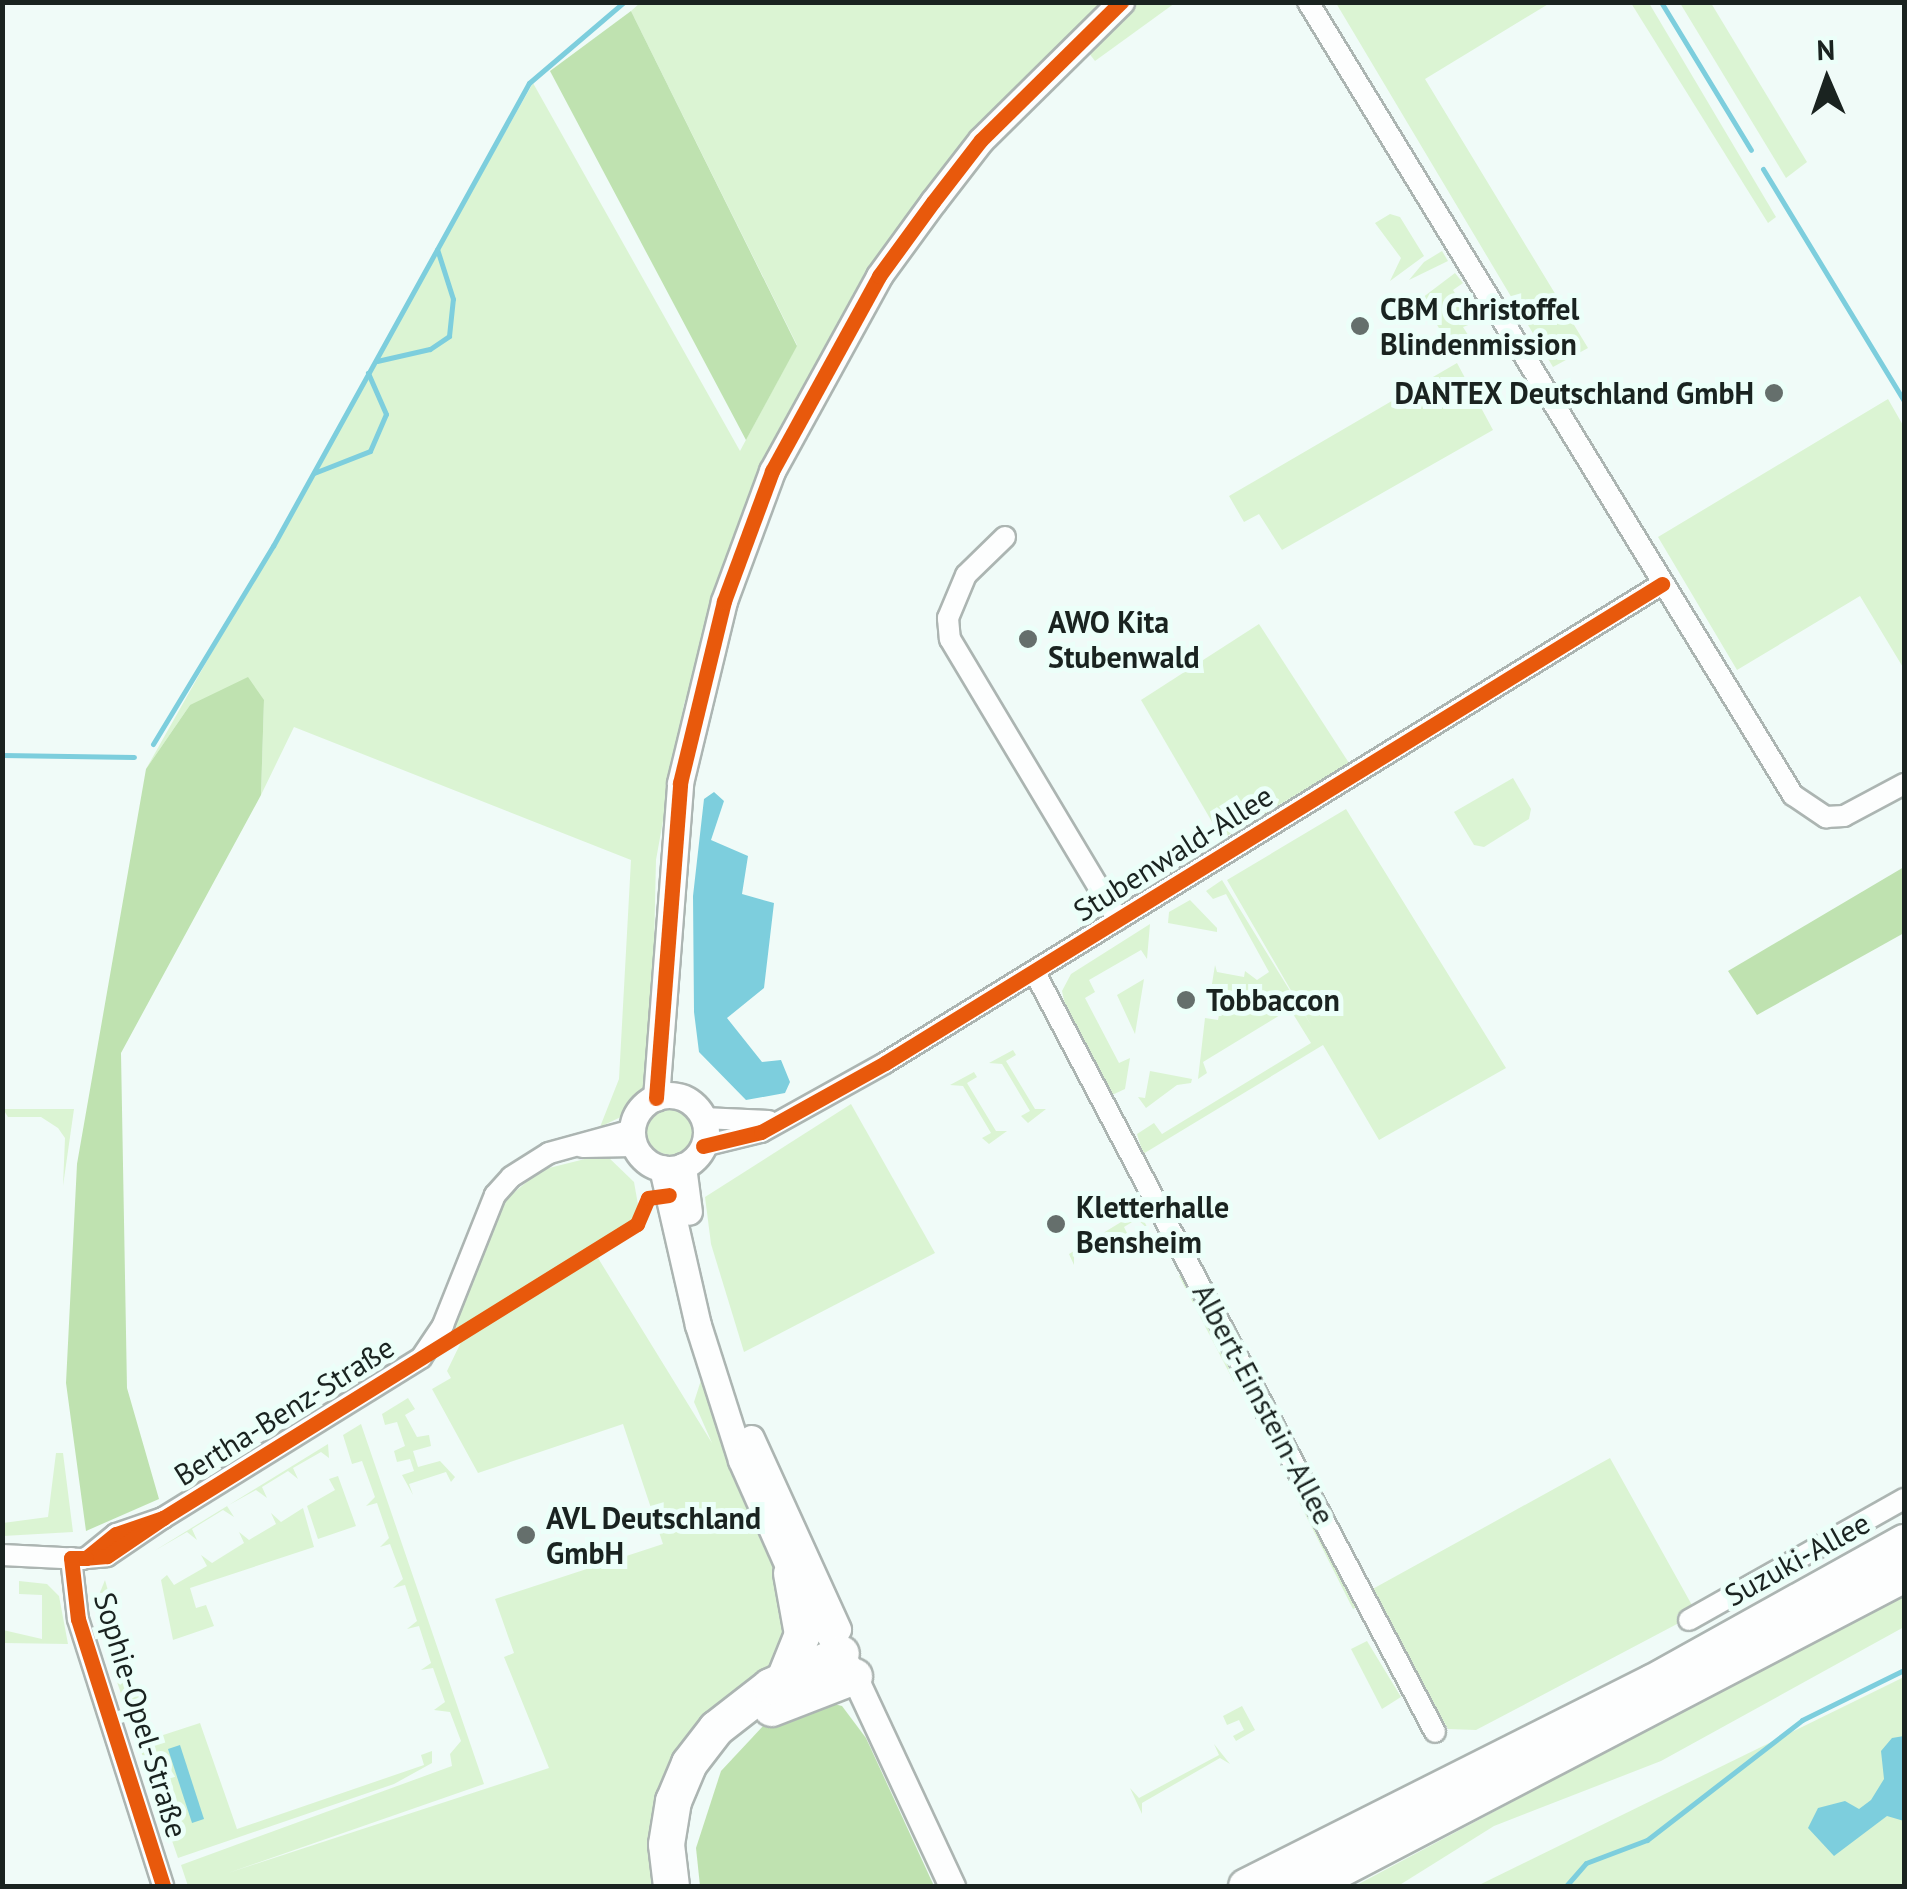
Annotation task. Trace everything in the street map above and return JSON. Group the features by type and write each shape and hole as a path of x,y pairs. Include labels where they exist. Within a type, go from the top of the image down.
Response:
{"highway":[{"path":"1246,1886 1652,1682 1904,1542"},
{"path":"784,1676 802,1634 792,1573"},
{"path":"1307,1886 1904,1574"},
{"path":"670,1886 666,1844 672,1801 689,1763 716,1728 784,1676 848,1665"},
{"path":"683,1886 680,1844 687,1799 727,1736 754,1716 848,1665"}],"street":[{"path":"667,1097 662,998 670,852 692,721 724,601 772,471 878,276 932,202 981,140 1121,2"},
{"path":"1308,2 1662,584 1809,810 1844,816 1904,784"},
{"name":"Stubenwald-Allee","path":"1005,537 966,574 948,618 950,639 1118,920"},
{"name":"Stubenwald-Allee","path":"703,1146 786,1120 1662,584"},
{"name":"Albert-Einstein-Allee","path":"1034,971 1435,1732"},
{"path":"667,1097 704,1118 786,1120"},
{"path":"667,1097 639,1110 633,1138 672,1167 732,1387 840,1635 848,1665"},
{"path":"672,1167 703,1146 704,1118"},
{"name":"Bertha-Benz-Straße","path":"2,1555 79,1558 122,1548 421,1358 444,1325 495,1195 532,1162 576,1146 633,1138"},
{"path":"672,1167 715,1385 792,1573 848,1665 952,1886"},
{"name":"Suzuki-Allee","path":"1689,1620 1904,1498"},
{"name":"Sophie-Opel-Straße","path":"79,1558 78,1619 162,1886"}],"green space":[{"path":"641,2 1100,3 989,118 871,270 761,465 684,704 656,860 651,1078 627,1114 600,1127 619,1079 631,860 294,727 261,795 264,700 190,705 146,769 533,83 740,451 797,345 631,11"},
{"path":"1134,3 1175,3 1095,61 1085,48"},
{"path":"1336,3 1550,3 1425,79 1588,348 1553,367"},
{"path":"1631,3 1649,3 1776,217 1768,223"},
{"path":"1680,3 1711,3 1807,162 1786,178"},
{"path":"631,11 797,346 746,440 550,71"},
{"path":"1390,214 1400,217 1424,256 1390,281 1401,258 1375,223"},
{"path":"1442,251 1448,261 1409,280 1424,262"},
{"path":"1455,273 1463,283 1453,290 1471,319 1484,319 1463,327 1468,335 1449,346 1422,298"},
{"path":"1457,363 1493,430 1282,550 1259,514 1244,522 1229,496"},
{"path":"1888,399 1904,427 1904,669 1860,596 1737,670 1658,537"},
{"path":"1259,624 1349,763 1222,839 1141,700"},
{"path":"248,677 264,700 261,795 121,1053 127,1388 159,1499 86,1531 66,1383 77,1164 146,769 190,705"},
{"path":"1513,778 1531,809 1529,819 1484,847 1474,845 1454,812"},
{"path":"1346,809 1506,1068 1379,1140 1323,1045 1143,1154 1137,1134 1154,1123 1162,1134 1311,1043 1290,1009 1203,1062 1207,1073 1198,1079 1205,1018 1218,1020 1223,994 1211,990 1215,965 1217,972 1244,977 1245,971 1257,980 1269,972 1226,894 1213,899 1206,891 1222,880 1311,1025 1227,880"},
{"path":"1904,867 1904,933 1757,1015 1728,971"},
{"path":"1190,900 1217,932 1168,923 1169,912"},
{"path":"1150,924 1147,959 1141,950 1089,980 1095,992 1085,998 1119,1063 1130,1058 1125,1089 1112,1095 1067,1014 1062,991 1071,974"},
{"path":"1144,979 1135,1034 1117,995"},
{"path":"1013,1050 1016,1055 1006,1061 1035,1109 1046,1109 1028,1123 1021,1116 1030,1111 1002,1064 989,1063"},
{"path":"1150,1071 1192,1079 1146,1108 1138,1097 1145,1098"},
{"path":"974,1072 977,1077 967,1083 996,1131 1007,1131 989,1144 982,1138 991,1133 963,1086 950,1085"},
{"path":"851,1104 935,1253 744,1352 711,1244 705,1197"},
{"path":"671,1105 689,1112 696,1130 689,1148 671,1155 653,1148 646,1130 653,1112"},
{"path":"3,1109 74,1109 63,1186 65,1138 58,1128 41,1117 8,1117"},
{"path":"605,1154 634,1182 640,1216 451,1332 505,1200 541,1170"},
{"path":"1139,1211 1148,1229 1137,1219 1124,1227 1130,1239 1119,1244 1112,1233 1074,1253 1074,1265 1069,1254"},
{"path":"598,1258 712,1443 694,1402 703,1374 776,1559 786,1651 712,1722 663,1886 188,1886 181,1865 452,1766 450,1754 461,1741 450,1712 434,1710 445,1702 433,1668 421,1670 431,1663 419,1626 407,1629 417,1621 405,1585 393,1588 403,1579 390,1544 380,1547 389,1538 377,1503 366,1506 375,1497 362,1461 352,1464 343,1435 361,1424 484,1784 228,1873 549,1768 504,1657 514,1653 495,1599 663,1544 623,1424 478,1473 432,1389 451,1378 447,1371 466,1332"},
{"path":"1183,1274 1238,1379 1234,1382 1179,1276"},
{"path":"1241,1387 1357,1607 1353,1609"},
{"path":"408,1398 415,1409 405,1415 417,1437 429,1435 431,1446 413,1451 418,1467 440,1461 455,1477 451,1482 446,1472 409,1484 413,1495 402,1475 414,1471 410,1459 397,1462 394,1451 405,1446 397,1422 385,1425 382,1414"},
{"path":"328,1444 329,1458 321,1452 293,1468 298,1479 288,1471 262,1487 267,1498 256,1490 229,1505"},
{"path":"56,1453 63,1453 73,1532 3,1536 3,1523 48,1517"},
{"path":"1610,1458 1693,1607 1677,1615 1677,1624 1476,1730 1448,1729 1369,1591"},
{"path":"338,1476 356,1526 318,1539 307,1506 335,1490 329,1479"},
{"path":"227,1506 234,1517 223,1510 192,1529 197,1540 187,1532 154,1551"},
{"path":"303,1508 314,1547 190,1588 196,1608 206,1605 214,1626 173,1640 161,1580 167,1575 174,1585 207,1566 201,1555 212,1563 244,1543 239,1532 249,1540 276,1524 271,1513 281,1522"},
{"path":"105,1580 115,1616 105,1631 97,1600"},
{"path":"19,1581 47,1584 59,1596 68,1644 3,1643 3,1630 42,1639 42,1595 19,1594"},
{"path":"1904,1592 1904,1627 1661,1761 1494,1826 1398,1886 1355,1886"},
{"path":"1367,1641 1401,1697 1382,1709 1351,1649"},
{"path":"120,1652 135,1670 130,1673 154,1738 200,1723 237,1829 424,1765 421,1755 432,1751 432,1763 394,1784 178,1858 108,1656"},
{"path":"1904,1677 1904,1886 1477,1886"},
{"path":"823,1701 842,1706 866,1738 934,1886 700,1886 696,1848 721,1771 764,1725"},
{"path":"1242,1706 1255,1730 1236,1741 1233,1736 1244,1730 1239,1720 1227,1725 1223,1716"},
{"path":"1214,1744 1230,1764 1220,1758 1142,1803 1142,1814 1130,1788 1139,1798 1219,1755"}],"water":[{"path":"714,792 724,801 711,840 748,856 742,894 774,903 764,988 727,1018 762,1062 781,1060 790,1082 785,1093 746,1100 699,1052 694,1012 693,896 704,799"},
{"path":"1904,1736 1904,1821 1887,1816 1834,1856 1808,1828 1818,1808 1845,1801 1859,1809 1871,1800 1884,1779 1881,1751 1892,1738"},
{"path":"180,1745 204,1819 192,1823 168,1749"}],"waterway":[{"path":"153,744 273,546 529,83 624,2"},
{"path":"1661,2 1751,150"},
{"path":"1763,169 1904,401"},
{"path":"377,361 430,349 449,336 453,299 437,249"},
{"path":"314,473 370,451 386,414 368,373"},
{"path":"2,755 134,757"},
{"path":"1566,1886 1586,1863 1647,1840 1802,1720 1904,1670"}],"cycle path":[{"path":"656,1098 680,783 724,601 772,471 879,276 933,202 981,140 1121,2"},
{"path":"703,1146 761,1132 885,1063 1662,584"},
{"path":"163,1518 637,1224 648,1198 669,1195"},
{"path":"86,1558 116,1534 163,1518 107,1556 86,1558 71,1558 78,1619 163,1886"}],"place":[{"name":"CBM Christoffel Blindenmission","path":"1360,326"},
{"name":"DANTEX Deutschland GmbH","path":"1774,393"},
{"name":"AWO Kita Stubenwald","path":"1028,639"},
{"name":"Tobbaccon","path":"1186,1000"},
{"name":"Kletterhalle Bensheim","path":"1056,1224"},
{"name":"AVL Deutschland GmbH","path":"526,1535"}]}
